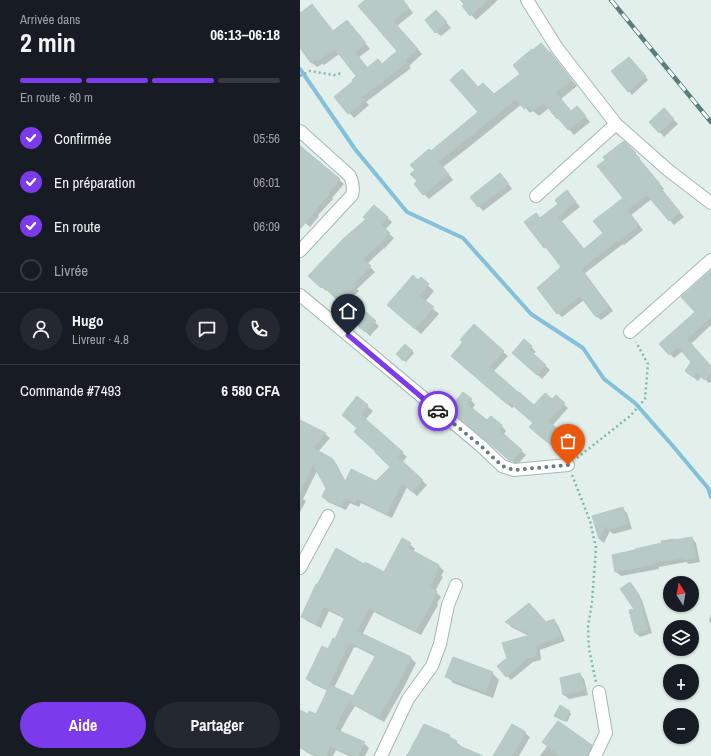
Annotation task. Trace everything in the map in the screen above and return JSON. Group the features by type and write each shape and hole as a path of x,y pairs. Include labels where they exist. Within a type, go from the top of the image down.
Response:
{"street":[{"path":"527,0 557,48 616,124 668,170 711,203"},
{"path":"536,196 616,124"},
{"path":"300,131 350,176 353,182 353,188 352,195 300,251"},
{"path":"630,332 711,260"},
{"path":"300,295 474,440 502,466 514,470 568,465"},
{"path":"300,568 328,516"},
{"path":"381,756 408,699 432,666 440,644 448,606 456,585"},
{"path":"595,756 606,733 599,692"}],"path":[{"path":"300,76 310,71 334,75 343,73"},
{"path":"599,692 589,649 588,627 592,602 596,548 590,521 568,465 630,416 645,399 648,364 630,332"}],"building":[{"path":"365,0 403,0 409,8 393,21 418,49 405,60 407,63 362,97 365,100 348,114 334,97 353,81 352,80 356,76 335,49 318,61 317,59 311,63 300,48 300,13 312,4 333,31 347,20 366,43 355,52 367,68 378,59 382,64 397,51 358,6"},
{"path":"460,0 488,0 470,16 462,6 464,4"},
{"path":"436,10 447,22 435,33 425,20"},
{"path":"541,43 572,80 556,93 571,111 577,106 586,116 568,130 544,103 532,111 528,106 524,109 516,99 438,162 449,174 423,195 414,184 417,181 410,174 415,170 410,165 429,149 431,151 478,112 450,80 462,69 478,87 483,83 494,94 520,74 513,65"},
{"path":"629,57 646,76 628,92 611,71"},
{"path":"664,108 674,119 659,133 649,122"},
{"path":"624,141 636,153 635,154 660,184 659,186 680,212 669,221 647,195 627,210 639,225 619,242 618,240 581,269 609,306 596,317 580,296 557,314 537,288 561,267 524,222 536,213 540,218 558,204 555,200 567,190 576,202 558,217 584,249 603,233 593,221 623,198 597,166 605,160 603,157"},
{"path":"300,146 340,179 328,193 330,194 300,229"},
{"path":"500,173 509,184 478,207 470,197"},
{"path":"374,205 388,217 381,225 390,233 363,259 371,266 354,284 355,286 346,294 376,321 365,332 339,309 342,305 323,286 321,288 308,276 343,239 366,219 363,217"},
{"path":"711,270 711,317 687,339 711,366 711,373 704,380 697,372 693,377 685,371 691,362 678,347 669,355 659,344 695,312 681,297"},
{"path":"413,275 418,280 421,277 429,284 419,296 434,307 415,329 387,305"},
{"path":"474,324 504,351 489,367 534,405 545,393 552,399 556,395 565,403 548,421 575,443 564,456 529,427 533,423 509,402 507,404 451,356 463,342 460,340"},
{"path":"524,339 532,346 529,350 546,365 537,375 512,353"},
{"path":"405,344 413,351 403,361 396,354"},
{"path":"463,392 472,399 467,404 487,420 491,416 502,425 499,430 522,450 512,461 510,461 449,409"},
{"path":"357,396 368,405 361,415 403,452 398,457 423,480 412,492 402,483 387,514 357,499 355,503 345,499 341,506 322,497 326,488 313,465 300,491 300,420 326,433 313,448 333,459 345,482 351,469 376,481 390,467 354,432 357,428 342,415"},
{"path":"623,507 628,524 607,530 606,525 599,539 592,516"},
{"path":"692,537 696,558 683,560 683,558 655,562 655,564 615,572 612,555 662,543 661,541"},
{"path":"402,538 411,543 408,548 439,565 438,571 430,587 437,591 433,598 434,599 416,631 369,608 357,631 411,657 398,684 378,718 349,702 342,714 335,729 365,742 358,756 354,756 330,746 326,756 317,756 300,748 300,710 308,714 309,711 316,714 330,685 353,696 376,655 349,643 327,689 306,679 322,646 328,649 333,638 335,639 345,617 324,607 316,624 301,617 316,584 317,585 336,548 364,564 365,562 384,572"},
{"path":"630,582 639,595 648,630 635,633 629,610 634,609 620,589"},
{"path":"529,603 546,622 554,619 561,636 536,646 537,656 528,658 506,677 497,666 507,658 502,643 530,635 505,622"},
{"path":"453,657 493,672 486,692 445,677"},
{"path":"580,673 584,690 563,695 560,678"},
{"path":"560,705 570,711 564,721 554,716"},
{"path":"558,721 592,745 588,756 560,756 542,742"},
{"path":"424,724 450,735 449,737 457,741 455,744 483,756 407,756"},
{"path":"512,724 526,732 512,756 493,756"}],"waterway":[{"path":"300,69 355,149 407,212 463,238 531,314 583,348 604,379 635,403 672,445 708,488 711,497"}],"railway":[{"path":"611,0 711,122"}],"way so far":[{"path":"438,411 480,445 502,466 514,470 526,470 540,467 568,465"}],"route":[{"path":"348,335 438,411"}]}
